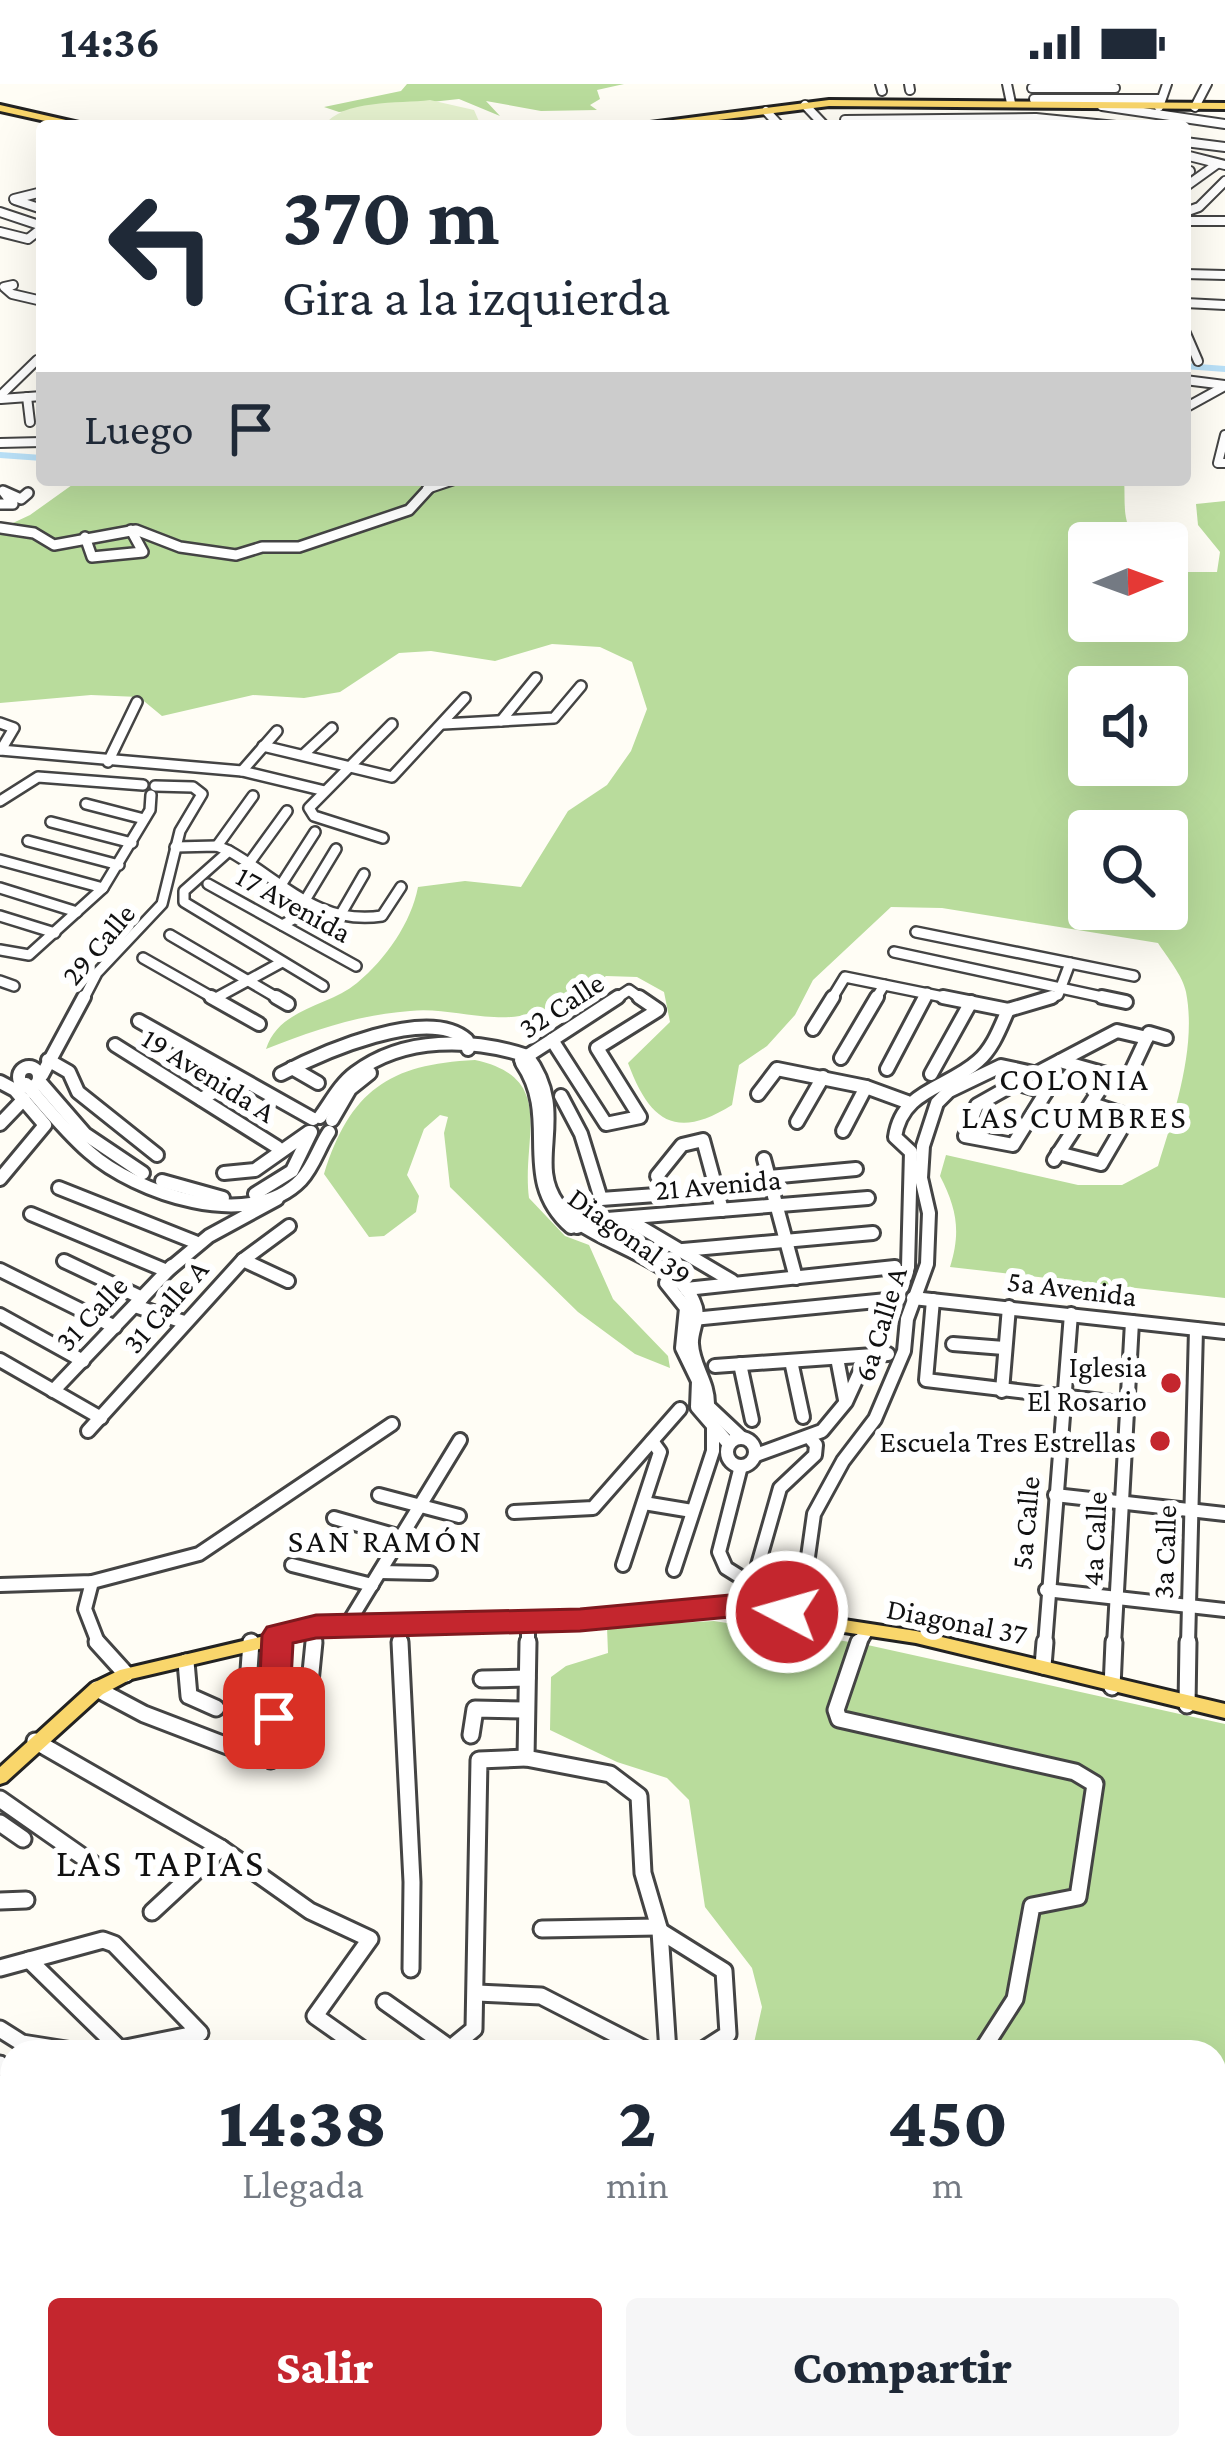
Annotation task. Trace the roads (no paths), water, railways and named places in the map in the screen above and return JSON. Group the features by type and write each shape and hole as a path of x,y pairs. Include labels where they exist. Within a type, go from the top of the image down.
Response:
{"main road":[{"path":"700,120 829,103 1225,106"},
{"path":"0,110 36,120"},
{"path":"0,110 49,120"},
{"path":"740,120 767,112"},
{"name":"Diagonal 37","path":"0,1777 97,1689 126,1674 349,1622 528,1620 760,1606 916,1636 1225,1711"}],"street":[{"path":"1006,84 1011,103"},
{"path":"1145,120 1167,84"},
{"path":"1195,107 1207,84"},
{"path":"1038,120 1031,86 1115,86 1119,100"},
{"path":"1034,101 1119,100 1225,124"},
{"path":"829,103 844,120"},
{"path":"935,104 941,120"},
{"path":"805,106 819,120"},
{"path":"767,112 774,120"},
{"path":"956,120 988,120"},
{"path":"1191,139 1209,140"},
{"path":"1191,142 1221,157"},
{"path":"1191,155 1221,157"},
{"path":"1191,182 1221,157"},
{"path":"1191,212 1225,181"},
{"path":"36,194 14,200 36,207"},
{"path":"13,216 36,209"},
{"path":"0,212 36,225"},
{"path":"1191,217 1225,221"},
{"path":"0,232 30,238 36,232"},
{"path":"1191,269 1225,266"},
{"path":"1191,271 1225,275"},
{"path":"13,285 6,290 36,299"},
{"path":"1191,300 1225,301"},
{"path":"1191,348 1198,361"},
{"path":"0,398 36,361"},
{"path":"0,376 19,379"},
{"path":"1191,381 1225,385"},
{"path":"1191,405 1225,385"},
{"path":"27,397 30,422"},
{"path":"0,398 36,397"},
{"path":"1191,397 1205,399"},
{"path":"1224,439 1218,463 1225,463"},
{"path":"0,443 36,442"},
{"path":"0,528 34,533 54,545 130,530 182,548 236,555 262,547 298,547 409,510 432,486"},
{"path":"0,504 14,504 3,490 21,499 28,493"},
{"path":"85,537 92,557 143,551 130,530"},
{"path":"501,721 536,678"},
{"path":"443,724 554,718 580,686"},
{"path":"263,746 392,777 465,698"},
{"path":"108,762 137,702"},
{"path":"0,723 11,723 14,728 1,750 242,771 325,791"},
{"path":"382,838 310,813 325,791 392,724"},
{"path":"303,754 332,728"},
{"path":"242,771 278,731"},
{"path":"0,801 27,781 48,777 147,791 145,817 103,888 28,955 0,950"},
{"name":"29 Calle","path":"0,1124 48,1060 97,973 156,914 175,847 202,798 200,791 182,786 147,791"},
{"path":"253,796 223,849 184,891 188,908 323,986"},
{"path":"86,804 145,817"},
{"path":"250,862 287,811"},
{"path":"51,822 132,843"},
{"path":"280,885 316,832"},
{"path":"28,841 119,865"},
{"path":"175,847 223,849 250,862 308,905 338,919 382,916 401,887"},
{"path":"282,925 308,905 336,849"},
{"path":"0,860 103,888"},
{"path":"338,919 364,874"},
{"name":"17 Avenida","path":"208,884 356,966"},
{"path":"0,888 77,912"},
{"path":"0,916 55,933"},
{"path":"916,932 1134,976"},
{"path":"170,935 288,1004"},
{"path":"894,952 1126,1001"},
{"path":"143,958 259,1024"},
{"path":"216,998 282,962"},
{"path":"813,1029 845,977 1008,1010 1058,995 1070,964"},
{"path":"0,981 14,986"},
{"path":"841,1058 884,985"},
{"name":"32 Calle","path":"523,1058 629,990 658,1010 596,1048 640,1117 606,1124 552,1040"},
{"path":"887,1070 927,994"},
{"path":"932,1074 971,1002"},
{"path":"691,1319 897,1299 908,1267 911,1152 894,1133 907,1102 981,1059 1008,1010"},
{"path":"139,1021 316,1124"},
{"path":"318,1083 287,1071 321,1051 388,1029 458,1031 468,1047"},
{"path":"1036,1073 1117,1030 1147,1038"},
{"path":"1060,1061 1126,1080 1149,1033 1166,1038"},
{"name":"19 Avenida A","path":"115,1045 277,1147"},
{"path":"227,1167 250,1172 316,1124 377,1069 415,1055 468,1047 523,1058"},
{"name":"Diagonal 39","path":"523,1058 546,1078 551,1116 550,1192 578,1226 675,1290 685,1302 691,1319 682,1348 698,1381 697,1407 733,1452"},
{"name":"Diagonal 39","path":"523,1058 542,1103 540,1193 560,1220 686,1289 692,1344 709,1380 708,1406 733,1452"},
{"path":"48,1060 66,1070 78,1092 157,1155"},
{"name":"6a Calle A","path":"787,1612 808,1564 814,1514 825,1489 887,1396 904,1351 913,1298 927,1264 929,1214 922,1162 937,1103 949,1091 1001,1066 1036,1073"},
{"path":"758,1094 777,1069 866,1087 907,1102"},
{"path":"0,1075 30,1080 66,1070"},
{"path":"1036,1073 1101,1088 1056,1156 1101,1164 1129,1116 1092,1104"},
{"path":"0,1075 30,1080 102,1149 145,1174 203,1196 248,1196 284,1180 298,1164 316,1124"},
{"path":"797,1122 823,1077"},
{"path":"201,1099 238,1078"},
{"path":"1046,1092 1016,1083 977,1105 965,1136 1010,1146 1046,1092 1054,1078"},
{"path":"30,1080 104,1162 204,1205 243,1204 292,1188 312,1165 316,1124"},
{"path":"0,1179 43,1129 30,1080"},
{"path":"843,1131 866,1087"},
{"path":"561,1096 601,1198 656,1195"},
{"path":"551,1116 570,1114"},
{"path":"657,1176 682,1145 703,1140 722,1210"},
{"path":"764,1159 796,1277"},
{"path":"769,1177 856,1169"},
{"path":"59,1188 195,1241"},
{"name":"31 Calle","path":"167,1271 209,1236 292,1188"},
{"name":"21 Avenida","path":"578,1226 868,1198"},
{"name":"31 Calle","path":"53,1391 206,1230 204,1205"},
{"path":"31,1214 167,1271"},
{"path":"627,1220 733,1282"},
{"name":"31 Calle A","path":"88,1431 243,1260 290,1226"},
{"path":"683,1250 873,1233"},
{"path":"243,1260 288,1281"},
{"path":"64,1261 184,1322"},
{"path":"686,1289 895,1267"},
{"path":"0,1270 115,1327"},
{"name":"5a Avenida","path":"913,1298 1225,1332"},
{"path":"933,1300 926,1376 930,1382 1128,1404"},
{"path":"1002,1391 1009,1307"},
{"name":"5a Calle","path":"1042,1666 1071,1314"},
{"path":"0,1315 83,1361"},
{"name":"4a Calle","path":"1112,1687 1132,1322"},
{"name":"3a Calle","path":"1186,1705 1196,1329"},
{"path":"953,1344 1004,1348"},
{"path":"715,1366 887,1354"},
{"path":"674,1570 692,1511 733,1452 808,1438 826,1427 867,1356"},
{"path":"837,1358 845,1400"},
{"path":"0,1360 101,1418"},
{"path":"791,1361 803,1417"},
{"path":"740,1364 752,1420"},
{"path":"514,1512 593,1508 680,1409"},
{"path":"0,1585 92,1582 199,1554 392,1424"},
{"path":"758,1565 772,1503 795,1464 815,1455 816,1445 808,1438"},
{"path":"349,1622 460,1441"},
{"path":"623,1565 661,1452 652,1441"},
{"path":"733,1452 719,1552 727,1568 758,1588 760,1606"},
{"path":"379,1495 459,1516"},
{"path":"1055,1495 1225,1514"},
{"path":"644,1503 692,1511"},
{"path":"334,1518 401,1537"},
{"path":"292,1565 376,1579 430,1573"},
{"path":"92,1582 85,1604 89,1632 126,1674"},
{"path":"1046,1590 1225,1610"},
{"path":"526,1758 528,1620"},
{"path":"400,1622 399,1706 414,1867 411,1970"},
{"path":"303,1753 316,1626"},
{"path":"867,1630 861,1635 836,1710 839,1719 1075,1772 1095,1784 1078,1897 1032,1906 1015,1999 989,2040"},
{"path":"272,1760 278,1635"},
{"path":"248,1684 251,1642"},
{"path":"187,1662 189,1696 216,1708"},
{"path":"482,1678 527,1678"},
{"path":"97,1689 144,1714 238,1750"},
{"path":"471,1735 475,1709 526,1710"},
{"path":"35,1741 221,1848 310,1911 370,1939 315,2016 349,2040"},
{"path":"460,2040 474,2029 477,1993 478,1765 485,1759 526,1758 610,1774 639,1796 643,1873 659,1929 667,2040"},
{"path":"0,1799 93,1864"},
{"path":"0,1823 23,1839"},
{"path":"152,1912 221,1848"},
{"path":"0,1901 26,1900"},
{"path":"542,1929 659,1929 724,1971 728,2034 719,2040"},
{"path":"0,1968 91,1942 114,1944 199,2027 200,2033 193,2038 181,2040"},
{"path":"28,1960 103,2040"},
{"path":"477,1993 541,1996 627,2040"},
{"path":"385,2002 435,2040"}],"waterway":[{"path":"1191,366 1225,369"},
{"path":"0,455 36,458"}],"place":[{"name":"Iglesia El Rosario","path":"1171,1383"},
{"name":"Escuela Tres Estrellas","path":"1160,1441"}],"district":[{"name":"COLONIA LAS CUMBRES","path":"1075,1097"},
{"name":"SAN RAMÓN","path":"386,1540"},
{"name":"LAS TAPIAS","path":"161,1862"}]}
